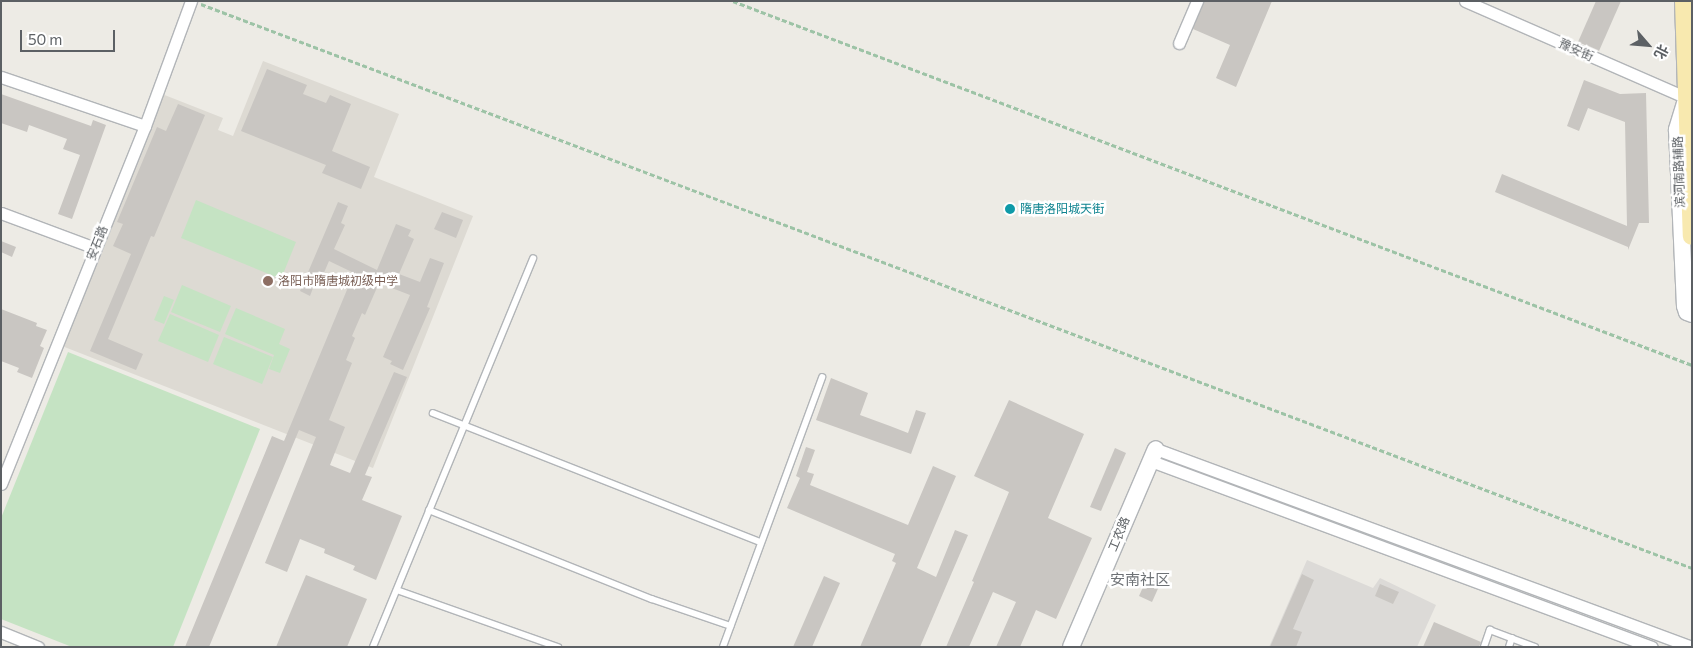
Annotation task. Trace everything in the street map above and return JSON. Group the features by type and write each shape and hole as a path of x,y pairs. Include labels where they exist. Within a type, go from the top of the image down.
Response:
{"main road":[{"path":"1684,1 1689,92 1692,236"}],"street":[{"name":"安石路","path":"1,484 145,126 192,1"},
{"path":"1179,43 1197,1"},
{"name":"豫安街","path":"1465,1 1689,92"},
{"path":"1,77 145,126"},
{"name":"滨河南路辅路","path":"1688,310 1677,130 1689,92"},
{"path":"1,213 95,248"},
{"path":"1158,457 1652,647"},
{"path":"1158,457 1692,647"},
{"name":"工农路","path":"1071,647 1158,457"},
{"name":"工农路","path":"1081,647 1158,457"},
{"path":"1,632 38,647"}],"lane":[{"path":"373,647 533,258"},
{"path":"723,647 822,378"},
{"path":"433,413 761,542"},
{"path":"429,510 652,599 731,626"},
{"path":"397,590 558,647"},
{"path":"1484,647 1490,630 1534,647"},
{"path":"1509,647 1512,638"}],"path":[{"path":"192,1 1692,568"},
{"path":"734,1 1692,365"}],"shaded area":[{"name":"洛阳市隋唐城初级中学","path":"263,61 399,114 374,177 473,216 373,468 62,346 162,94 223,118 218,130 233,136"},
{"path":"1307,560 1373,588 1380,578 1436,605 1417,647 1269,647"}],"green space":[{"path":"196,200 296,242 281,279 181,238"},
{"path":"182,285 231,306 220,332 171,312"},
{"path":"164,296 174,300 164,324 154,320"},
{"path":"236,308 285,329 279,344 290,349 280,373 269,369 274,355 225,334"},
{"path":"170,314 219,335 208,362 158,341"},
{"path":"224,337 273,357 262,384 213,364"},
{"path":"68,352 260,429 173,647 72,647 1,619 1,518"}],"building":[{"path":"1204,1 1272,1 1236,87 1216,78 1230,45 1193,29"},
{"path":"1596,1 1621,1 1599,51 1578,42"},
{"path":"267,69 307,85 303,94 326,103 330,95 351,104 332,151 370,167 361,189 322,173 326,165 241,131"},
{"path":"1584,80 1620,94 1646,93 1649,223 1639,223 1628,250 1628,247 1495,192 1502,174 1627,226 1625,122 1588,108 1579,131 1567,126"},
{"path":"1,94 91,126 93,120 106,125 72,219 58,214 80,155 63,149 67,139 29,125 27,132 1,123"},
{"path":"178,104 205,115 154,237 151,236 108,339 143,354 136,370 90,351 131,254 113,246 123,224 117,222 157,127 166,131"},
{"path":"338,202 348,206 341,223 345,225 334,249 377,270 396,224 411,230 408,236 414,239 399,274 420,282 430,258 444,263 427,307 430,308 403,370 390,364 392,361 383,357 410,295 379,283 365,315 362,313 352,336 355,338 346,360 352,363 329,420 345,427 330,465 350,473 394,372 407,377 365,475 372,477 362,500 402,516 376,580 353,570 355,566 324,553 325,549 300,539 287,572 265,563 316,437 299,430 209,647 185,647 272,436 284,441 354,273 329,261 320,282 316,280 310,296 300,291"},
{"path":"442,212 463,220 456,238 434,229"},
{"path":"1,241 16,247 12,257 1,252"},
{"path":"1,309 37,323 36,326 47,330 40,346 44,348 32,378 17,372 19,368 1,361"},
{"path":"831,378 868,393 860,415 908,433 916,410 926,413 911,454 816,420"},
{"path":"1009,400 1084,434 1048,518 1092,538 1056,619 1036,610 1020,647 996,647 1016,602 993,592 969,647 946,647 1009,492 974,476"},
{"path":"806,447 815,450 807,472 814,474 810,485 908,525 933,466 956,476 917,568 936,577 955,530 968,535 920,647 860,647 896,563 892,561 895,554 787,508 800,478 796,476"},
{"path":"1115,448 1126,453 1101,511 1090,507"},
{"path":"1302,574 1314,580 1293,629 1302,632 1296,647 1270,647"},
{"path":"306,575 367,599 347,647 276,647"},
{"path":"824,576 840,583 812,647 793,647"},
{"path":"1148,576 1161,582 1152,602 1139,596"},
{"path":"1380,584 1399,592 1393,604 1375,596"},
{"path":"1434,622 1481,642 1479,647 1423,647"}],"place":[{"name":"隋唐洛阳城天街","path":"1010,209"},
{"name":"洛阳市隋唐城初级中学","path":"268,281"}],"district":[{"name":"安南社区","path":"1140,580"}]}
